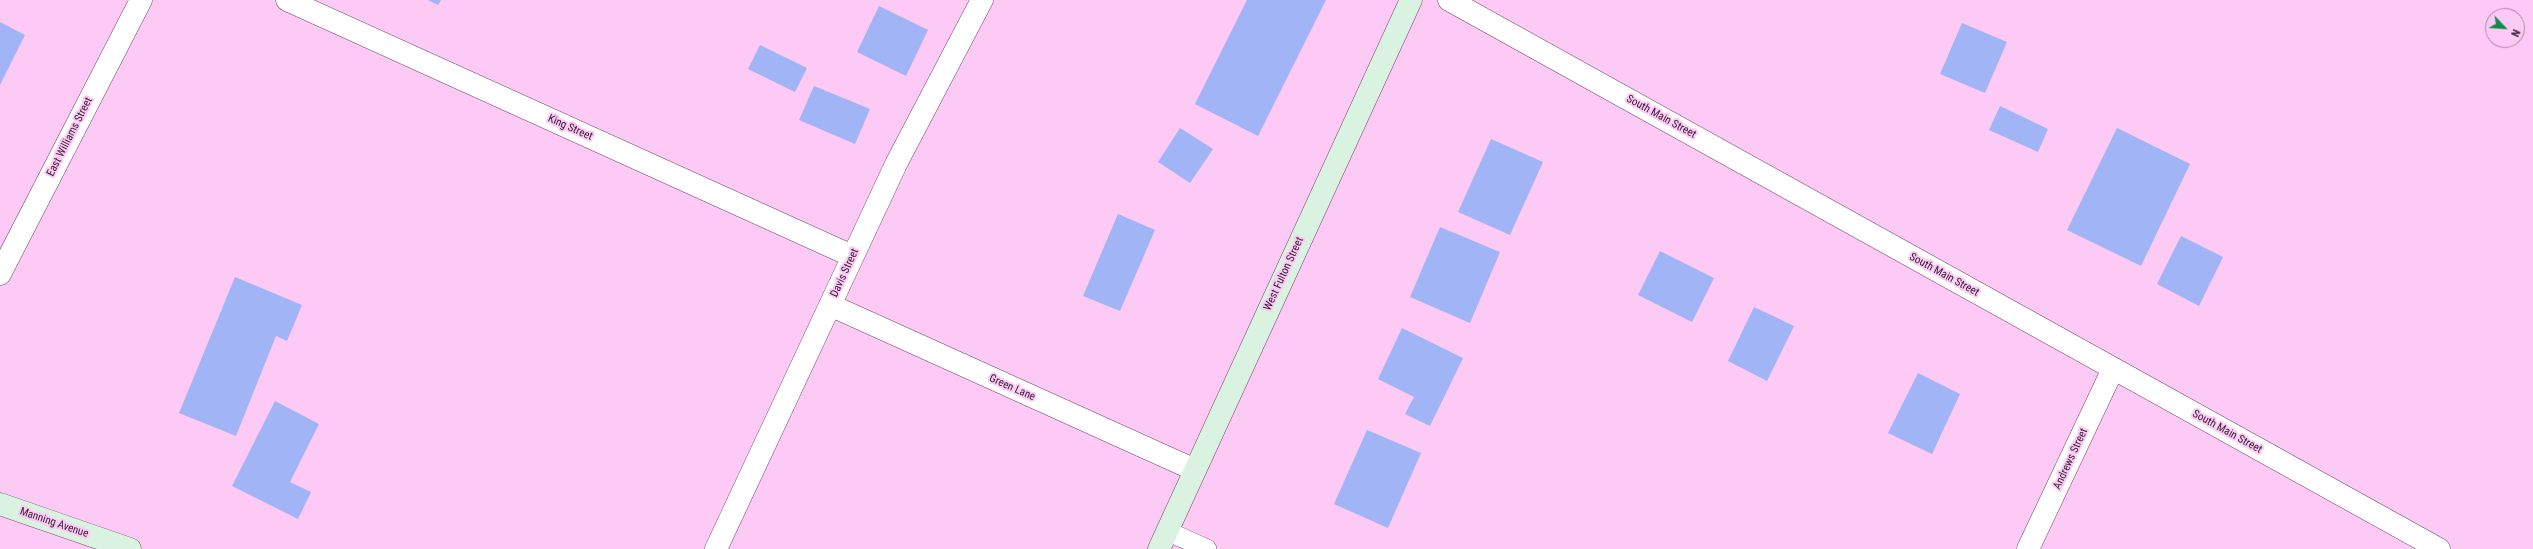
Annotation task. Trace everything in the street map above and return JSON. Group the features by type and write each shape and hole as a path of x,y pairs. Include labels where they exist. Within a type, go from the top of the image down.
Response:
{"street":[{"name":"East Williams Street","path":"0,274 141,0"},
{"name":"King Street","path":"287,0 852,256"},
{"name":"Davis Street","path":"716,549 897,162 982,0"},
{"name":"West Fulton Street","path":"1163,540 1411,0"},
{"name":"South Main Street","path":"1449,0 2439,549"},
{"name":"Green Lane","path":"830,305 1194,470"},
{"name":"Andrews Street","path":"2028,549 2113,369"},
{"name":"Manning Avenue","path":"0,504 126,548"}],"lane":[{"path":"1163,540 1207,549"}],"building":[{"path":"428,0 441,0 438,5"},
{"path":"1247,0 1326,0 1258,136 1195,104"},
{"path":"879,6 928,30 906,76 857,52"},
{"path":"0,22 25,35 0,85"},
{"path":"1962,23 2007,42 1985,93 1940,74"},
{"path":"760,45 807,68 795,92 748,69"},
{"path":"814,86 870,109 855,144 799,120"},
{"path":"2000,106 2048,129 2038,152 1989,130"},
{"path":"1180,128 1213,149 1190,183 1158,162"},
{"path":"2117,128 2190,164 2141,266 2067,230"},
{"path":"1491,139 1543,162 1510,235 1458,212"},
{"path":"1118,214 1155,230 1120,311 1083,296"},
{"path":"1440,227 1500,252 1470,323 1410,297"},
{"path":"2181,236 2223,257 2199,306 2157,284"},
{"path":"1660,251 1714,278 1692,322 1638,295"},
{"path":"235,277 302,305 287,341 276,336 236,436 179,413"},
{"path":"1754,307 1794,326 1767,381 1728,361"},
{"path":"1402,328 1463,358 1430,426 1405,414 1414,397 1378,379"},
{"path":"1918,373 1960,394 1932,454 1888,433"},
{"path":"275,401 319,424 290,482 311,492 298,519 232,486"},
{"path":"1367,430 1421,453 1388,528 1334,504"}]}
